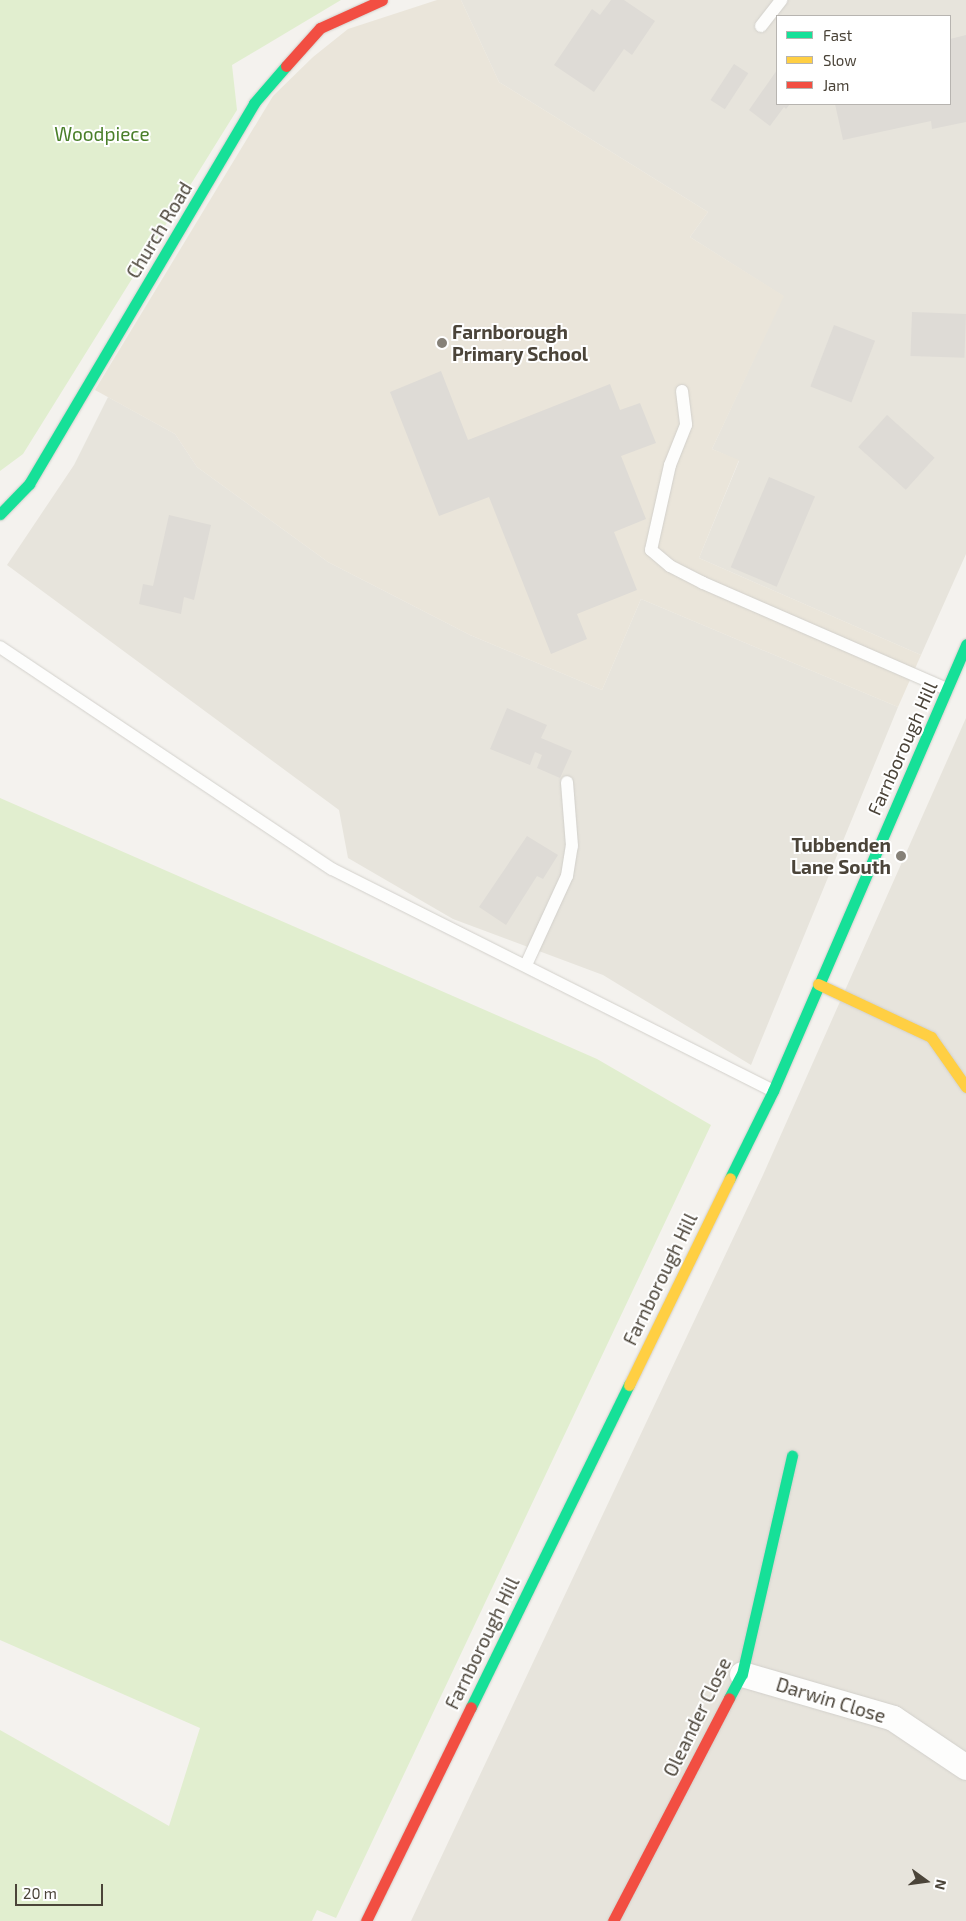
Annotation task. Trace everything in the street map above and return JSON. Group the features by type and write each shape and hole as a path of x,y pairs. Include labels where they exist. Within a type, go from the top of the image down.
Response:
{"main road":[{"name":"Church Road","path":"0,514 29,484 254,103 320,28 382,0"},
{"name":"Farnborough Hill","path":"366,1921 773,1091 966,644"},
{"path":"818,984 931,1037 966,1087"},
{"name":"Oleander Close","path":"613,1921 742,1674 792,1456"}],"street":[{"name":"Darwin Close","path":"742,1674 892,1718 966,1767"}],"lane":[{"path":"760,26 782,0"},
{"path":"682,391 686,425 670,465 651,550 670,566 703,583 947,689"},
{"path":"0,648 332,868 526,965 688,1050 773,1091"},
{"path":"526,965 567,876 572,846 566,782"}],"shaded area":[{"name":"Farnborough Primary School","path":"437,0 461,0 499,82 708,212 690,237 784,296 712,449 739,460 699,558 921,655 898,707 641,599 602,690 470,635 328,562 197,467 175,434 95,390 273,96 313,57 348,29"},
{"path":"461,0 966,0 966,554 921,655 699,558 739,461 712,449 783,296 690,237 708,212 499,82"},
{"path":"108,397 175,434 197,467 328,562 470,635 602,690 641,599 898,707 751,1065 603,975 453,919 348,858 339,810 7,565 74,465"},
{"path":"966,718 966,1921 411,1921 763,1175"}],"green space":[{"name":"Woodpiece","path":"0,0 341,0 232,65 237,110 23,454 0,471"},
{"path":"0,798 597,1059 711,1125 336,1918 317,1910 312,1921 0,1921 0,1730 169,1826 200,1728 0,1640"}],"building":[{"path":"611,0 624,0 655,21 632,55 624,49 594,92 554,65 592,9 600,15"},
{"path":"966,35 966,122 932,129 931,121 843,140 835,105 951,105 951,39"},
{"path":"734,64 748,73 725,109 711,100"},
{"path":"776,71 776,105 789,105 786,109 784,107 770,126 749,110"},
{"path":"912,312 966,314 964,358 910,356"},
{"path":"834,325 875,341 851,402 810,387"},
{"path":"441,371 468,440 610,384 620,410 640,403 656,443 621,456 646,519 614,532 637,590 577,614 587,639 551,654 489,497 439,516 390,392"},
{"path":"887,415 935,458 906,490 858,447"},
{"path":"769,477 815,497 777,587 731,567"},
{"path":"169,515 211,525 194,600 184,597 181,614 139,604 143,584 153,586"},
{"path":"507,708 547,725 541,738 572,751 560,778 537,768 542,755 535,752 530,765 490,749"},
{"path":"527,836 558,855 543,879 537,876 506,925 479,907"}],"traffic: fast":[{"path":"0,514 29,484 254,103 286,66"},
{"path":"730,1178 773,1091 966,644"},
{"path":"471,1707 629,1385"},
{"path":"729,1698 742,1674 792,1456"}],"traffic: slow":[{"path":"818,984 931,1037 966,1087"},
{"path":"629,1385 730,1178"}],"traffic: jam":[{"path":"286,66 320,28 382,0"},
{"path":"613,1921 729,1698"},
{"path":"366,1921 471,1707"}],"place":[{"name":"Farnborough Primary School","path":"442,343"},
{"name":"Tubbenden Lane South","path":"901,856"}]}
